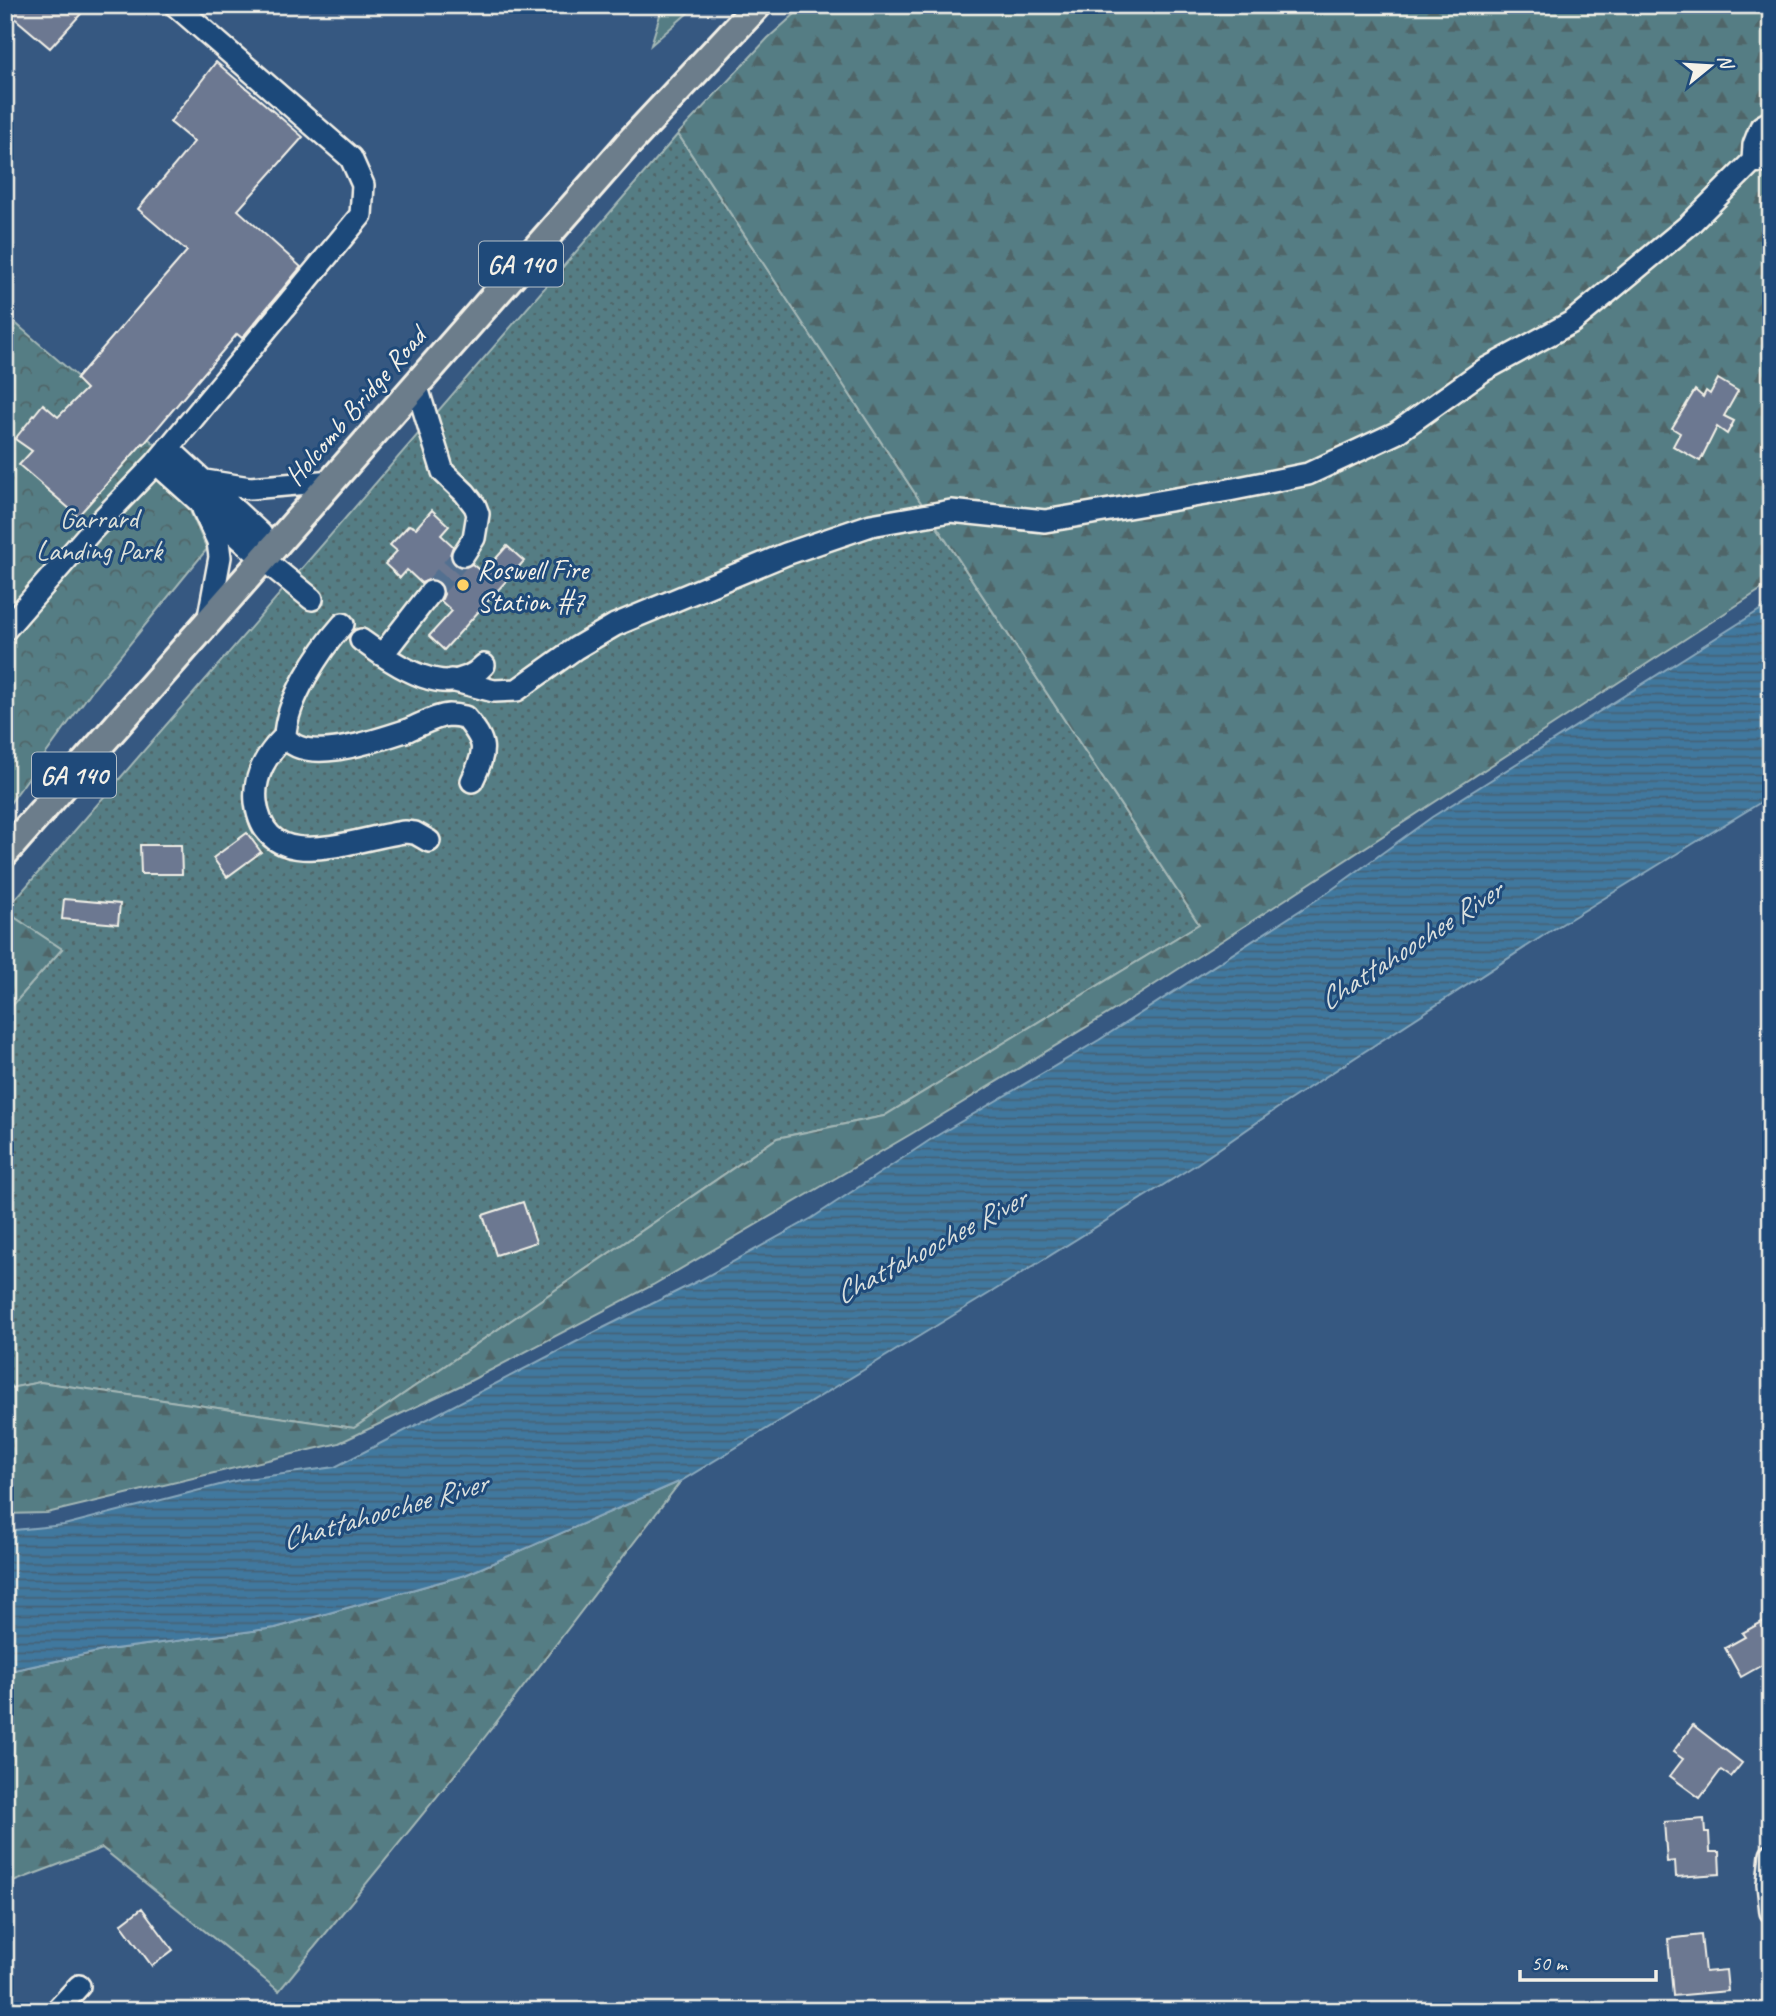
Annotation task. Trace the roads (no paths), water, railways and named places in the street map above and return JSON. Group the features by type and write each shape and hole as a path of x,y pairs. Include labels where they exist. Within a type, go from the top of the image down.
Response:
{"main road":[{"name":"Holcomb Bridge Road","path":"5,853 627,145 758,5"}],"street":[{"path":"5,630 162,455 361,215 363,185 351,158 175,5"},
{"path":"361,639 403,669 419,676 451,680 494,691 517,690 576,648 615,625 786,554 871,525 951,511 1045,521 1308,474 1396,433 1484,370 1572,323 1762,162 1754,145 1761,127 1771,121"},
{"path":"416,384 443,472 465,493 478,514 474,538 463,555"},
{"path":"162,455 202,491 261,534 263,559 312,599"},
{"path":"202,491 332,481"},
{"path":"202,491 218,541 220,557 208,622"},
{"path":"382,654 431,592"},
{"path":"343,625 328,642 308,675 290,711 285,736 269,752 257,784 258,813 272,838 286,847 312,850 405,832 429,841"},
{"path":"451,680 465,679 477,673 484,665"},
{"path":"285,736 289,744 319,751 358,745 447,715 465,717 483,738 483,748 472,781"},
{"path":"1771,1856 1768,1884 1771,1912"},
{"path":"56,2011 79,1986"}],"water":[{"name":"Chattahoochee River","path":"1771,603 1771,796 1549,932 1285,1103 1197,1164 681,1481 465,1575 275,1628 107,1650 5,1672 5,1531 64,1525 239,1480 335,1467 700,1280 812,1218 933,1138 1099,1040 1327,893 1432,817"}],"tunnel":[{"path":"431,592 463,555"}],"place":[{"name":"Roswell Fire Station #7","path":"463,585"}],"park label":[{"name":"Garrard Landing Park","path":"99,534"}]}
